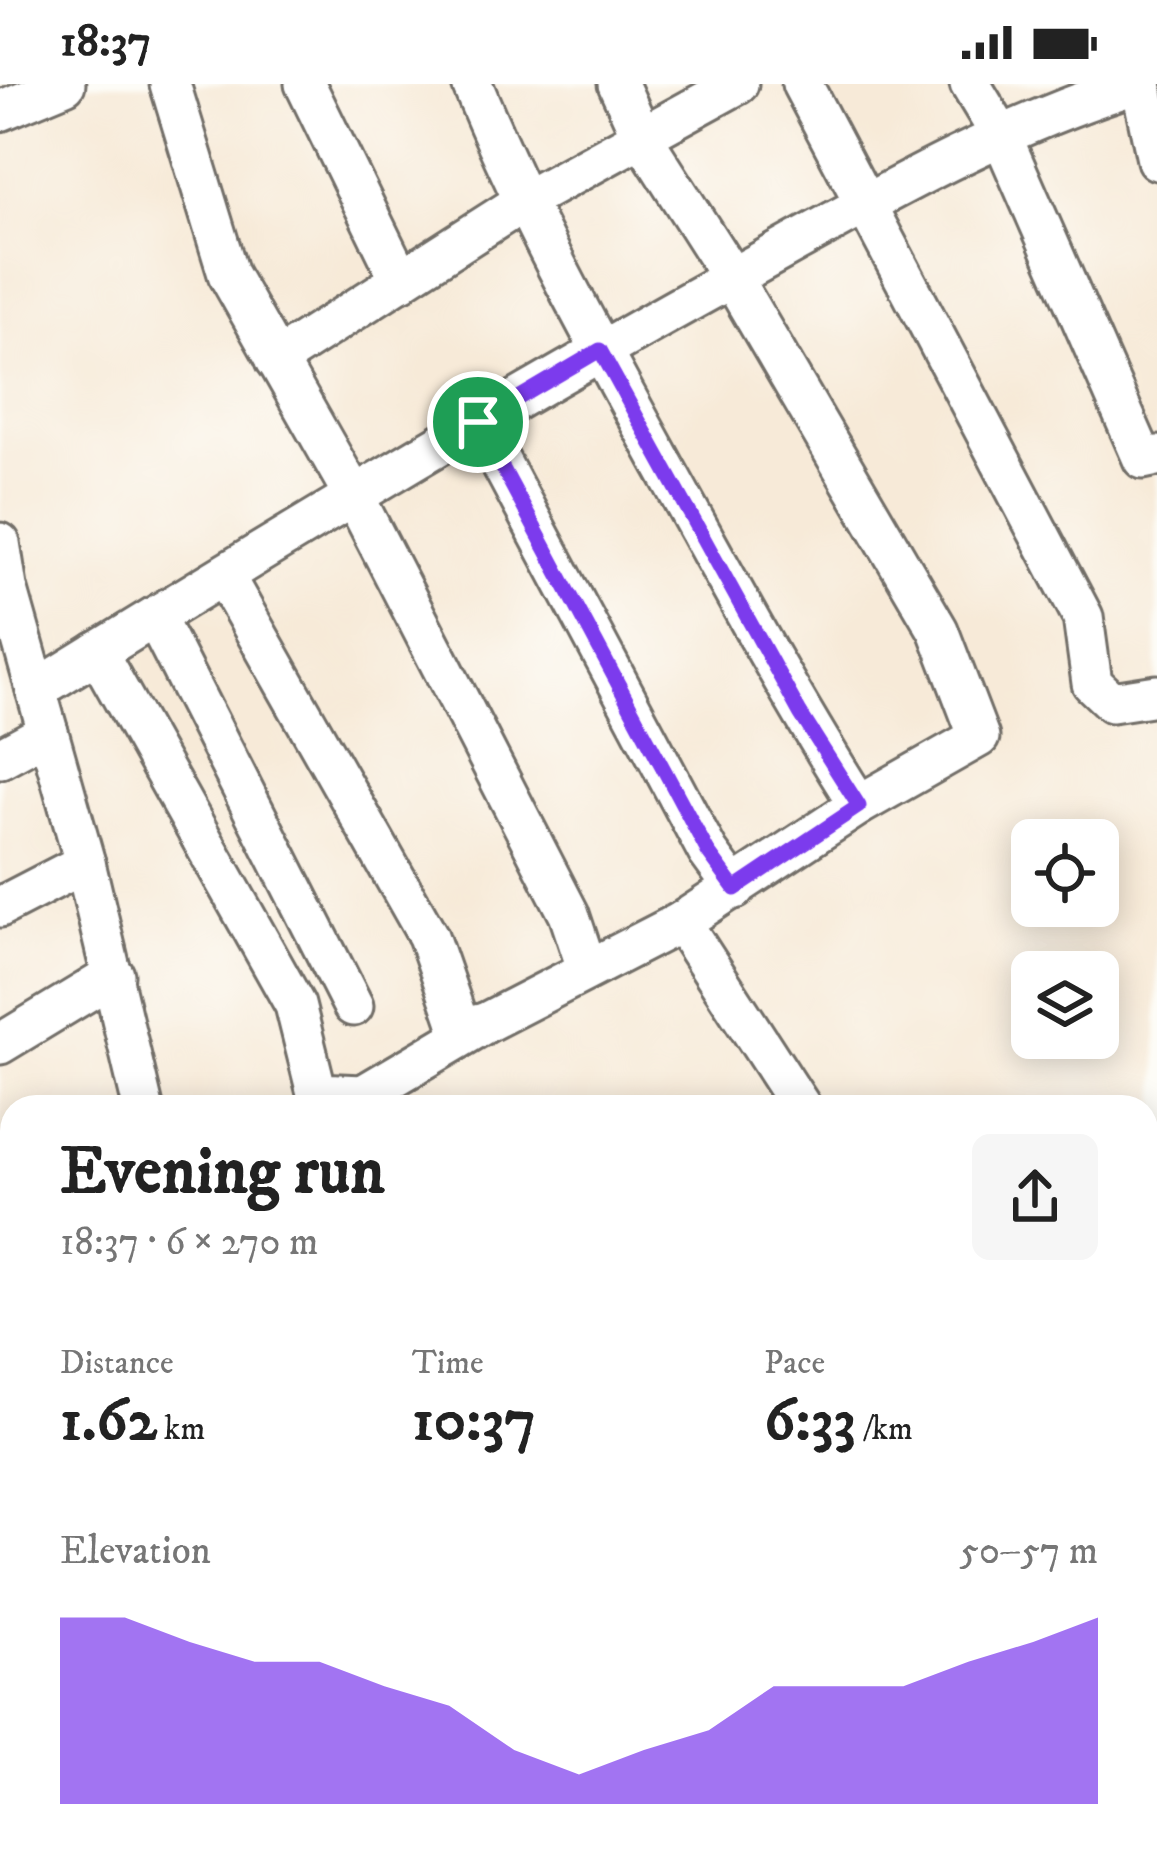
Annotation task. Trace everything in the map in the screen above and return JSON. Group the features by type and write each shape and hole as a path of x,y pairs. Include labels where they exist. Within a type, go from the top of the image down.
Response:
{"street":[{"path":"0,110 65,84"},
{"path":"170,84 228,274 352,494 569,914 587,968"},
{"path":"305,84 401,281"},
{"path":"472,84 600,350 800,713 859,806"},
{"path":"97,652 295,1005 317,1093 363,1095 485,1023 681,922 859,806 980,737 938,630 732,278 642,137 618,84"},
{"path":"276,361 526,200 738,84"},
{"path":"802,84 1084,617 1092,682 1112,703 1157,695"},
{"path":"970,84 1002,137 1143,460 1157,456"},
{"path":"36,690 352,494 600,350 866,204 1002,137 1075,103 1139,84 1157,160"},
{"path":"478,422 708,852 735,889"},
{"path":"0,543 4,590 86,863 140,1095"},
{"path":"224,576 428,936 460,1028 485,1023"},
{"path":"155,617 353,1006"},
{"path":"0,758 48,732"},
{"path":"0,907 86,863"},
{"path":"681,922 793,1095"},
{"path":"0,1044 114,975"}],"route":[{"path":"600,350 800,713 859,806 735,889 708,852 478,422 600,350"}]}
